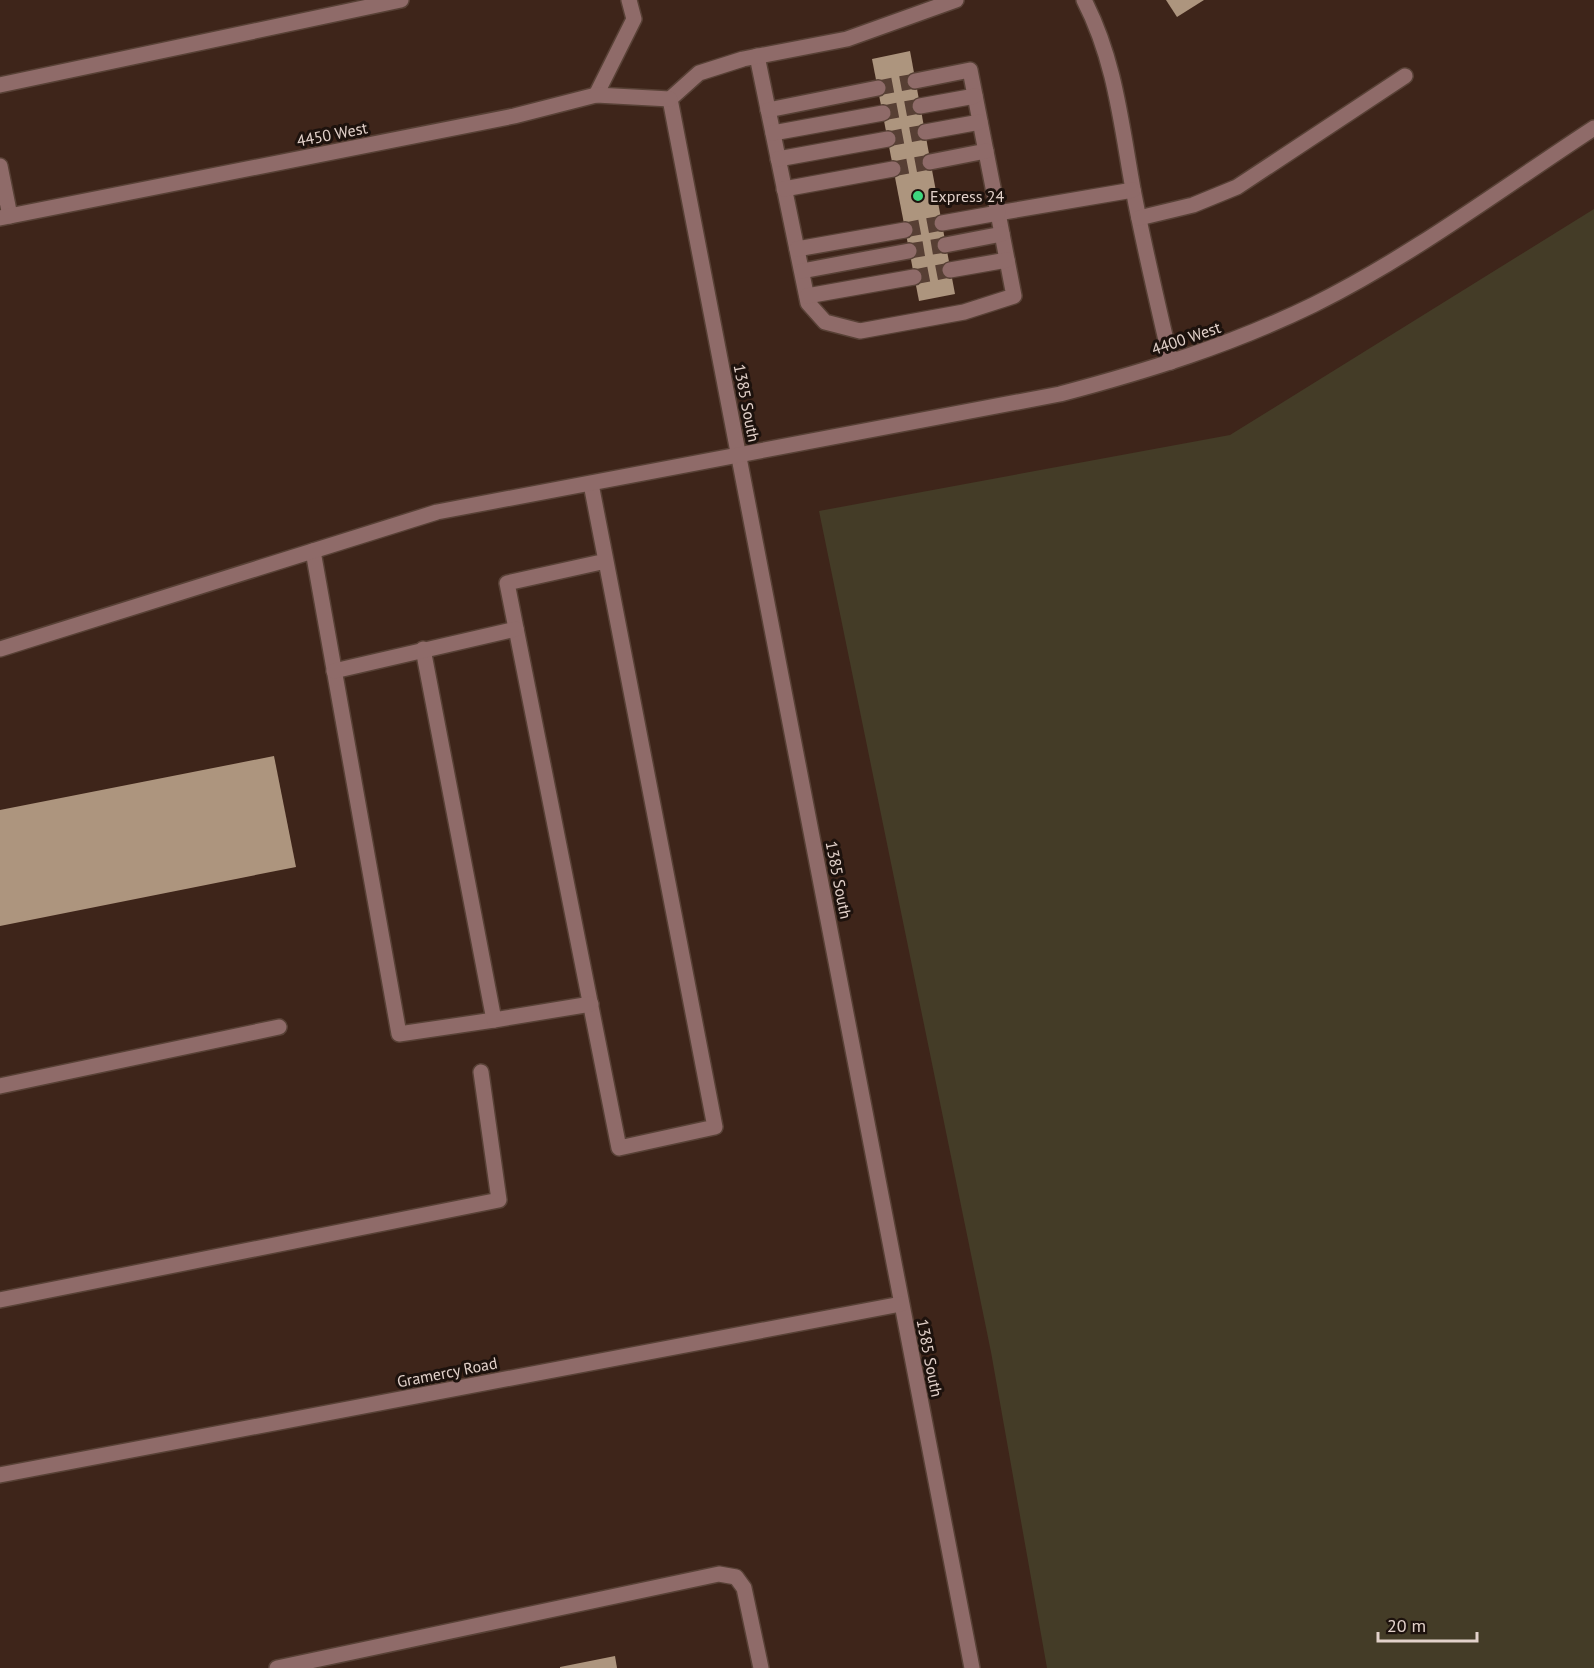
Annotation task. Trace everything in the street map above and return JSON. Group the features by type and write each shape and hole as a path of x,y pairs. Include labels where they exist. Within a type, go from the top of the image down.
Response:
{"street":[{"path":"0,85 400,0"},
{"path":"596,94 633,19 629,0"},
{"path":"670,99 699,73 757,56 847,39 956,0"},
{"path":"1084,0 1106,50 1116,84 1133,190 1171,363"},
{"path":"757,56 808,303 825,322 860,331 964,312 1014,296 970,70 915,81"},
{"path":"1139,218 1192,205 1237,187 1405,75"},
{"path":"768,110 878,88"},
{"name":"4450 West","path":"5,217 514,116 596,94 670,99"},
{"path":"920,106 975,96"},
{"name":"1385 South","path":"670,99 972,1668"},
{"path":"773,133 883,113"},
{"path":"924,132 980,122"},
{"name":"4400 West","path":"0,649 437,512 1060,394 1171,363 1230,342 1314,304 1386,265 1594,128"},
{"path":"778,159 888,139"},
{"path":"930,162 986,152"},
{"path":"0,166 5,217"},
{"path":"784,189 893,169"},
{"path":"942,223 1133,190"},
{"path":"797,249 905,230"},
{"path":"945,244 1002,234"},
{"path":"802,271 909,251"},
{"path":"950,270 1007,260"},
{"path":"807,296 914,277"},
{"path":"591,484 606,561 715,1127 619,1148 507,583 606,561"},
{"path":"312,551 399,1035 591,1004"},
{"path":"334,671 516,629"},
{"path":"423,650 494,1020"},
{"path":"0,1086 279,1027"},
{"path":"0,1300 500,1200 481,1071"},
{"name":"Gramercy Road","path":"0,1475 901,1304"},
{"path":"287,1667 719,1574 736,1577 744,1588 761,1668"}],"shaded area":[{"path":"1594,209 1594,1668 1047,1668 991,1352 819,511 1230,435"}],"building":[{"path":"1166,0 1204,0 1177,17"},
{"name":"Express 24","path":"910,51 955,294 919,301 872,59"},
{"path":"274,756 296,867 0,926 0,810"},
{"path":"615,1656 617,1668 560,1668 560,1667"}],"tunnel":[{"path":"878,88 915,81"},
{"path":"883,113 920,106"},
{"path":"888,139 925,132"},
{"path":"893,169 930,162"},
{"path":"905,230 942,223"},
{"path":"909,251 945,245"},
{"path":"914,277 950,270"}],"place":[{"name":"Express 24","path":"918,196"}]}
